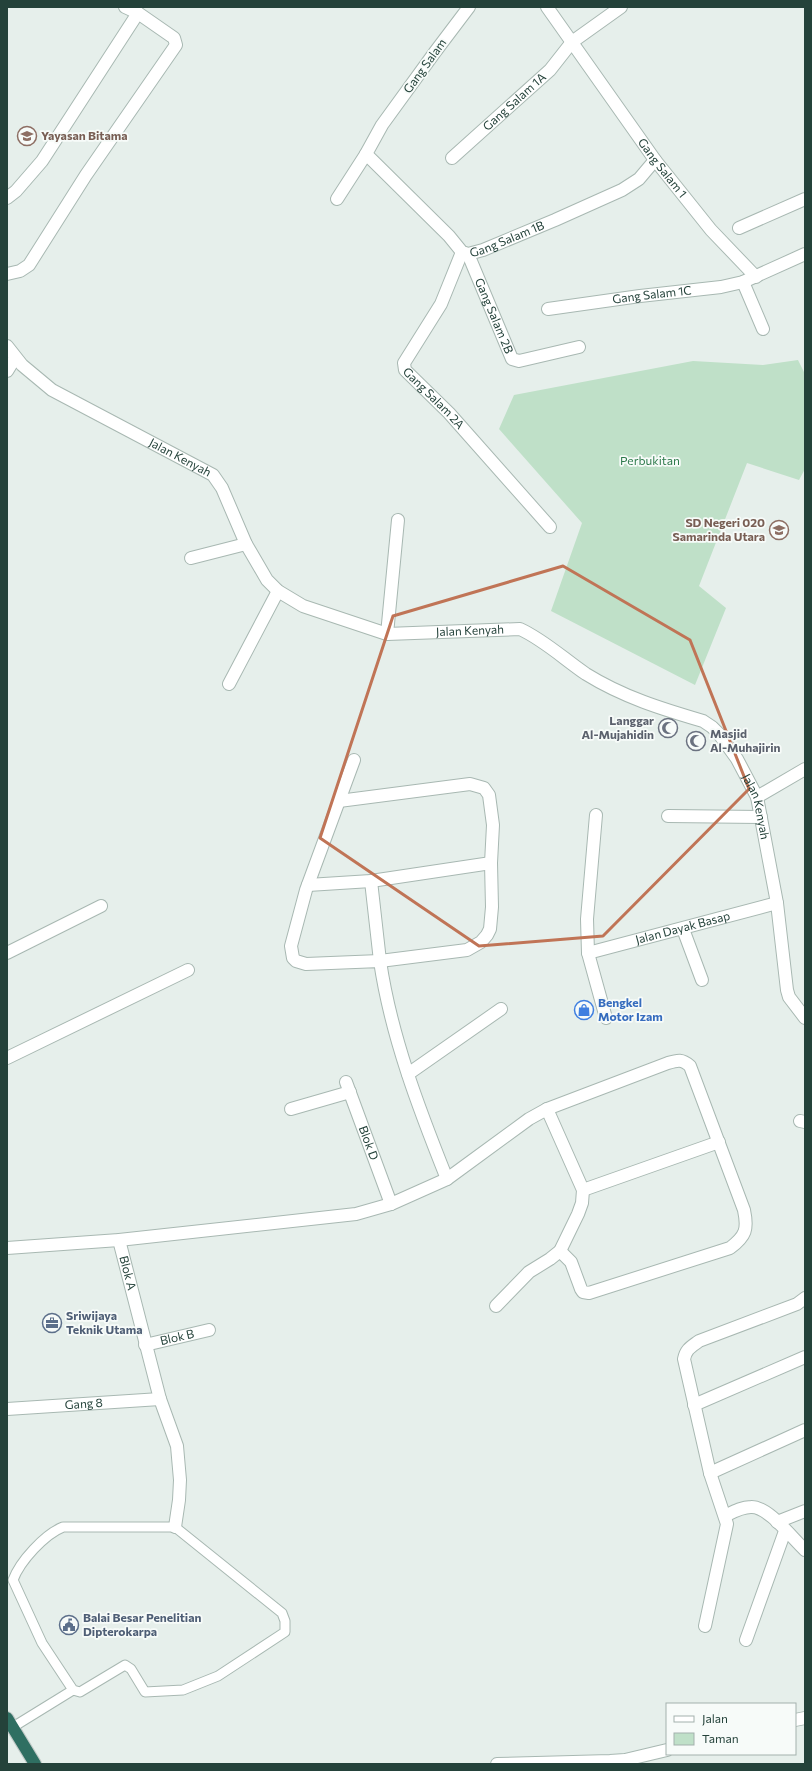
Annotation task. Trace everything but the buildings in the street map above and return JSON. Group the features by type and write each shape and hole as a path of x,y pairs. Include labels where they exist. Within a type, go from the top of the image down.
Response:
{"highway":[{"path":"10,1723 35,1764"}],"street":[{"path":"7,274 20,271 29,265 86,175 177,42 174,38 138,13 125,7"},
{"name":"Gang Salam","path":"366,154 382,125 469,7"},
{"name":"Gang Salam 1","path":"546,7 655,160 711,230 756,277"},
{"name":"Gang Salam 1A","path":"452,158 550,70 572,42 621,7"},
{"path":"7,198 16,191 42,161 138,13"},
{"path":"337,199 366,154"},
{"name":"Gang Salam 1B","path":"366,154 465,253 483,250 622,190 639,179 655,160"},
{"path":"739,228 805,199"},
{"name":"Gang Salam 2B","path":"465,253 512,359 519,361 579,347"},
{"name":"Gang Salam 2A","path":"465,253 441,304 404,363 405,370 449,413 550,527"},
{"path":"756,277 805,254"},
{"name":"Gang Salam 1C","path":"548,308 721,287 743,282 756,277"},
{"path":"743,282 763,329"},
{"name":"Jalan Kenyah","path":"7,346 15,358 52,390 213,475 222,488 246,544 267,580 278,590 303,606 387,634 520,629 531,634 587,674 622,694 642,702 703,721 712,727 740,764 757,797 777,903 787,990 790,998 805,1018"},
{"path":"7,371 15,358"},
{"path":"387,634 398,520"},
{"path":"191,558 246,544"},
{"path":"229,684 278,590"},
{"path":"339,801 470,784 484,788 490,794 493,825 491,863 492,907 490,930 481,942 467,950 380,961 306,964 296,961 293,958 291,946 308,885 354,760"},
{"path":"757,797 805,769"},
{"path":"596,815 587,920 588,953 606,1018"},
{"path":"668,816 761,817"},
{"path":"308,885 371,881 491,863"},
{"path":"371,881 384,992 408,1074 447,1179"},
{"name":"Jalan Dayak Basap","path":"588,953 777,903"},
{"path":"7,952 101,906"},
{"path":"682,929 702,980"},
{"path":"7,1058 188,970"},
{"path":"408,1074 501,1009"},
{"path":"7,1248 119,1240 356,1214 391,1204 447,1179 529,1119 547,1109 668,1063 681,1060 690,1066 746,1218 746,1230 740,1240 730,1248 589,1293 583,1292 571,1262 560,1251"},
{"name":"Blok D","path":"291,1110 348,1087 391,1204"},
{"path":"496,1306 529,1272 560,1251 582,1203 582,1190 547,1109"},
{"path":"582,1190 719,1142"},
{"name":"Blok A","path":"119,1240 160,1400 177,1446 180,1464 179,1500 175,1527"},
{"path":"705,1626 727,1530 725,1516 710,1474 684,1359 688,1348 699,1342 797,1304 805,1298"},
{"name":"Blok B","path":"145,1345 209,1330"},
{"path":"694,1405 805,1357"},
{"name":"Gang 8","path":"7,1409 160,1400"},
{"path":"710,1474 805,1430"},
{"path":"725,1516 740,1508 760,1508 805,1550"},
{"path":"746,1640 781,1527 805,1511"},
{"path":"497,1764 625,1760 666,1750"}],"lane":[{"path":"63,1527 175,1527 282,1613 285,1621 285,1632 218,1676 183,1690 145,1692 131,1669 125,1665 80,1692 73,1690 42,1643 10,1580 33,1550 57,1530 63,1527"},
{"path":"10,1723 73,1690"}],"highlighted area":[{"path":"563,566 690,640 749,789 603,936 479,946 320,838 393,616"}],"green space":[{"name":"Perbukitan","path":"798,360 805,374 805,469 799,480 747,463 699,586 726,608 695,685 551,611 582,523 499,429 514,395 693,361 763,365"}],"place":[{"name":"Yayasan Bitama","path":"27,136"},
{"name":"SD Negeri 020 Samarinda Utara","path":"779,530"},
{"name":"Langgar Al-Mujahidin","path":"668,728"},
{"name":"Masjid Al-Muhajirin","path":"696,741"},
{"name":"Bengkel Motor Izam","path":"584,1010"},
{"name":"Sriwijaya Teknik Utama","path":"52,1323"},
{"name":"Balai Besar Penelitian Dipterokarpa","path":"69,1625"}]}
